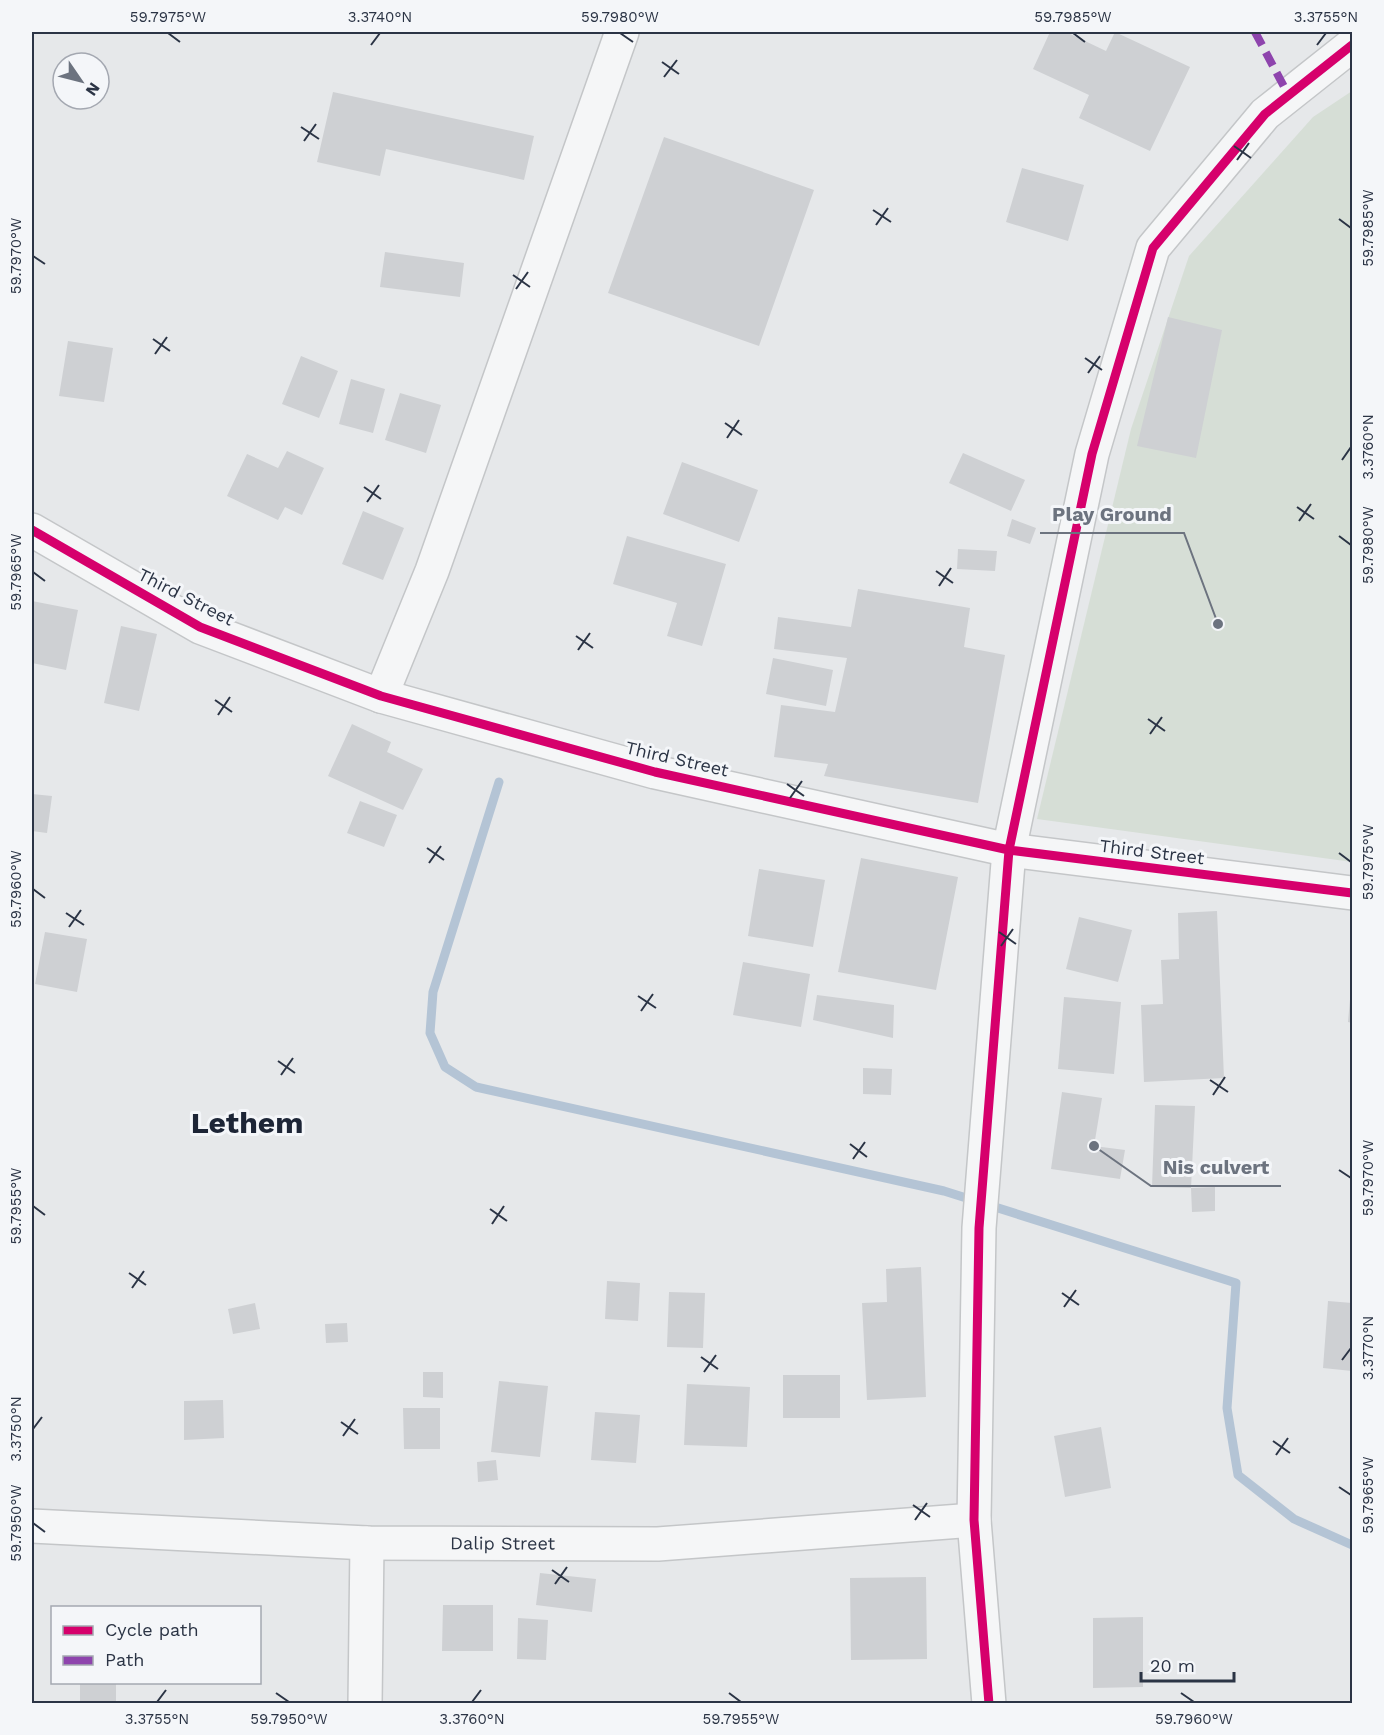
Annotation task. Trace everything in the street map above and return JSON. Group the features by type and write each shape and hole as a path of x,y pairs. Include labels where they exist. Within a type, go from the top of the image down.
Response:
{"street":[{"path":"381,696 432,571 622,32"},
{"path":"989,1704 974,1520 981,1204 1008,850 1092,454 1153,248 1265,114 1353,45"},
{"name":"Third Street","path":"32,531 200,627 381,696 655,772 1008,850 1353,893"},
{"name":"Dalip Street","path":"32,1526 367,1543 658,1544 974,1520"},
{"path":"365,1704 367,1543"}],"shaded area":[{"path":"1352,91 1352,862 1037,819 1131,429 1189,256 1313,117"}],"building":[{"path":"1050,32 1066,32 1106,51 1115,32 1190,67 1150,151 1079,118 1089,95 1033,69"},
{"path":"333,92 534,136 524,180 386,149 380,176 317,162"},
{"path":"664,137 814,190 759,346 608,293"},
{"path":"1022,168 1084,185 1068,241 1006,222"},
{"path":"385,252 464,263 460,297 380,287"},
{"path":"1168,317 1222,330 1196,458 1137,446"},
{"path":"68,341 113,348 104,402 59,396"},
{"path":"301,356 338,371 319,418 282,404"},
{"path":"351,379 385,389 373,433 339,424"},
{"path":"400,393 441,405 426,453 385,440"},
{"path":"287,451 324,468 302,515 285,507 278,520 227,496 247,454 278,468"},
{"path":"963,453 1025,480 1011,511 949,483"},
{"path":"682,462 758,490 739,542 663,514"},
{"path":"363,511 404,528 383,580 342,564"},
{"path":"1012,519 1036,528 1030,544 1007,536"},
{"path":"627,536 726,564 702,646 667,636 677,603 613,584"},
{"path":"958,549 997,551 995,571 957,569"},
{"path":"858,589 970,608 964,647 1005,655 978,803 824,776 828,764 774,757 781,705 835,712 847,658 774,649 778,617 851,627"},
{"path":"32,601 78,610 66,670 32,663"},
{"path":"121,626 157,634 139,711 104,703"},
{"path":"773,658 833,670 826,706 766,694"},
{"path":"352,724 391,742 387,752 423,769 403,810 328,776"},
{"path":"32,794 52,796 47,833 32,831"},
{"path":"360,801 397,815 384,847 347,833"},
{"path":"861,858 958,877 936,990 838,972"},
{"path":"759,869 825,880 813,947 748,936"},
{"path":"1217,911 1224,1078 1144,1082 1141,1005 1163,1004 1161,960 1179,959 1178,913"},
{"path":"1079,917 1132,930 1118,982 1066,969"},
{"path":"45,932 87,939 77,992 35,984"},
{"path":"743,962 810,974 801,1027 733,1015"},
{"path":"1352,988 1352,1023 1348,1022"},
{"path":"817,995 894,1005 893,1038 813,1020"},
{"path":"1064,997 1121,1002 1114,1074 1058,1069"},
{"path":"863,1068 892,1069 891,1095 863,1094"},
{"path":"1062,1092 1102,1098 1094,1146 1125,1150 1120,1179 1051,1169"},
{"path":"1155,1105 1195,1106 1191,1188 1152,1187"},
{"path":"1215,1187 1215,1211 1192,1212 1191,1188"},
{"path":"921,1267 926,1397 867,1400 862,1303 887,1302 886,1269"},
{"path":"607,1281 640,1283 638,1321 605,1319"},
{"path":"669,1292 705,1293 703,1348 667,1347"},
{"path":"1328,1301 1352,1303 1352,1371 1323,1368"},
{"path":"255,1303 260,1329 233,1334 228,1309"},
{"path":"347,1323 348,1342 326,1343 325,1324"},
{"path":"423,1372 443,1372 443,1398 423,1397"},
{"path":"783,1375 840,1375 840,1418 783,1418"},
{"path":"499,1381 548,1386 540,1457 491,1452"},
{"path":"687,1384 750,1387 747,1447 684,1445"},
{"path":"223,1400 224,1438 184,1440 184,1401"},
{"path":"403,1408 440,1408 440,1449 404,1449"},
{"path":"595,1412 640,1415 636,1463 591,1460"},
{"path":"1101,1427 1111,1488 1065,1497 1054,1436"},
{"path":"496,1460 498,1480 478,1482 477,1462"},
{"path":"540,1573 596,1579 592,1612 536,1605"},
{"path":"926,1577 927,1659 851,1660 850,1578"},
{"path":"443,1605 493,1605 493,1651 442,1651"},
{"path":"1143,1617 1143,1687 1093,1688 1093,1618"},
{"path":"518,1618 548,1620 546,1660 517,1659"},
{"path":"80,1684 116,1684 116,1704 80,1704"}],"waterway":[{"path":"499,782 433,992 430,1033 445,1067 476,1087 944,1191 1236,1283 1227,1408 1238,1475 1294,1519 1352,1545"}],"marked path":[{"path":"1255,32 1289,96"}],"cycle path":[{"path":"989,1704 974,1520 979,1228 1009,850 1092,454 1153,248 1265,114 1352,45"},
{"path":"32,530 200,627 381,696 655,772 1009,850 1352,893"}],"place":[{"name":"Play Ground","path":"1218,624"},
{"name":"Nis culvert","path":"1094,1146"}],"district":[{"name":"Lethem","path":"247,1123"}]}
